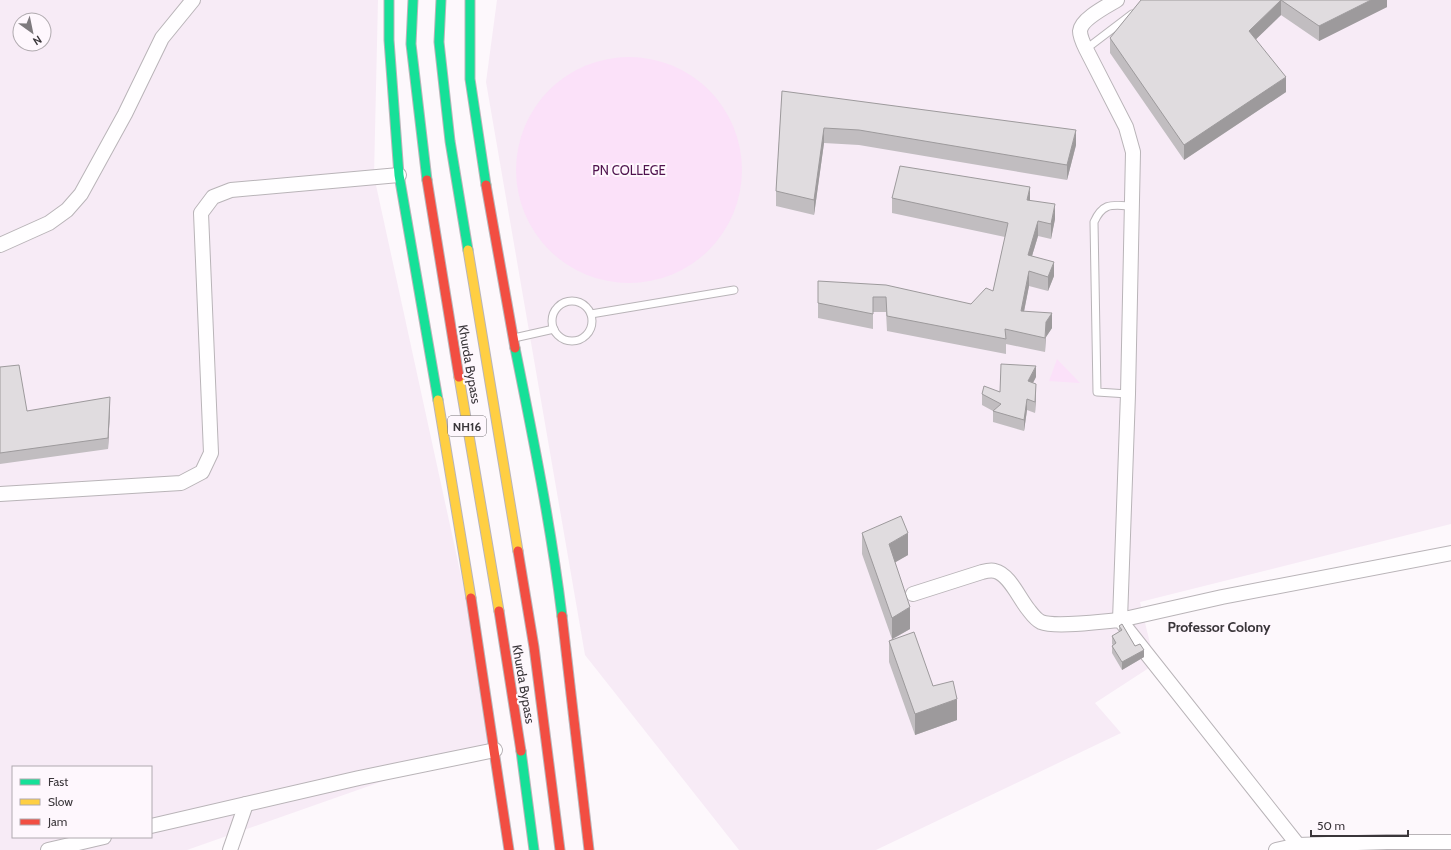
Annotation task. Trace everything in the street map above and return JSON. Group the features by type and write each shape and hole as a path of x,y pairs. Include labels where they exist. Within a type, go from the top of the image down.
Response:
{"main road":[{"path":"389,0 389,40 399,175 457,506 509,850"},
{"name":"Khurda Bypass","path":"412,0 411,44 430,203 519,732 534,850"},
{"name":"Khurda Bypass","path":"440,0 439,42 450,141 534,647 560,850"},
{"path":"470,0 470,79 480,153 509,320 514,338 541,477 558,584 589,850"}],"street":[{"path":"0,245 49,223 67,210 82,194 125,114 162,38 194,0"},
{"path":"1117,0 1086,20 1081,26 1080,32 1086,49 1126,127 1133,152 1128,394 1120,620 1300,847"},
{"path":"0,494 181,484 202,472 211,453 201,213 213,197 231,190 399,175"},
{"path":"913,594 982,572 993,570 1001,573 1007,579 1033,617 1047,623 1070,624 1120,620 1222,597 1451,553"},
{"path":"152,826 360,778 495,750"},
{"path":"230,850 246,804"},
{"path":"48,850 100,838"},
{"path":"1276,850 1300,847 1387,842 1451,842"}],"lane":[{"path":"1086,49 1134,13"},
{"path":"1128,394 1097,392 1094,222 1098,214 1104,208 1111,206 1131,206"},
{"path":"591,314 734,290"},
{"path":"578,301 584,304 591,314 591,327 583,338 570,341 563,339 554,329 552,322 553,316 560,305 565,302 578,301"},
{"path":"514,338 554,329"}],"shaded area":[{"path":"0,0 378,0 374,176 497,741 187,850 0,850"},
{"path":"497,0 1451,0 1451,524 1140,602 1155,664 1095,703 1121,733 876,850 739,850 585,655 486,82"}],"green space":[{"name":"PN COLLEGE","path":"629,57 662,62 672,66 692,76 709,90 723,107 733,127 737,137 742,170 737,203 733,213 723,233 709,250 692,264 672,274 662,278 629,283 596,278 586,274 566,264 549,250 535,233 525,213 521,203 516,170 521,137 525,127 535,107 549,90 566,76 586,66 596,62"},
{"path":"1057,359 1080,383 1049,381"}],"building":[{"path":"1141,0 1281,0 1249,31 1286,77 1184,145 1110,38"},
{"path":"1281,0 1371,0 1319,26"},
{"path":"782,91 1076,130 1067,165 859,130 824,128 814,200 776,191"},
{"path":"900,166 1030,187 1027,200 1055,204 1051,224 1038,221 1028,255 1054,262 1048,277 1029,271 1021,311 1052,313 1046,322 1045,338 1005,329 1006,339 887,316 886,297 873,297 873,314 818,303 818,281 886,285 971,304 986,288 993,291 1008,223 892,198"},
{"path":"1001,364 1036,366 1028,381 1036,384 1035,402 1027,399 1024,420 993,411 1001,404 982,394 984,386 1000,392"},
{"path":"19,365 27,411 110,397 108,438 0,453 0,367"},
{"path":"901,516 908,533 889,544 910,607 892,618 862,533"},
{"path":"1122,624 1135,646 1140,644 1144,650 1122,662 1112,646 1116,643 1112,636 1122,630 1119,626"},
{"path":"914,632 933,686 953,681 957,699 915,714 889,641"}],"traffic: fast":[{"path":"389,0 389,40 399,175 438,400"},
{"path":"413,0 411,44 427,180"},
{"path":"441,0 439,42 450,141 468,250"},
{"path":"470,0 470,79 486,185"},
{"path":"515,348 547,515 562,616"},
{"path":"521,751 534,850"}],"traffic: slow":[{"path":"468,250 518,551"},
{"path":"459,377 499,611"},
{"path":"438,400 471,598"}],"traffic: jam":[{"path":"427,180 459,377"},
{"path":"486,185 515,348"},
{"path":"518,551 534,647 560,850"},
{"path":"471,598 509,850"},
{"path":"499,611 521,751"},
{"path":"562,616 589,850"}],"district":[{"name":"Professor Colony","path":"1219,627"}]}
